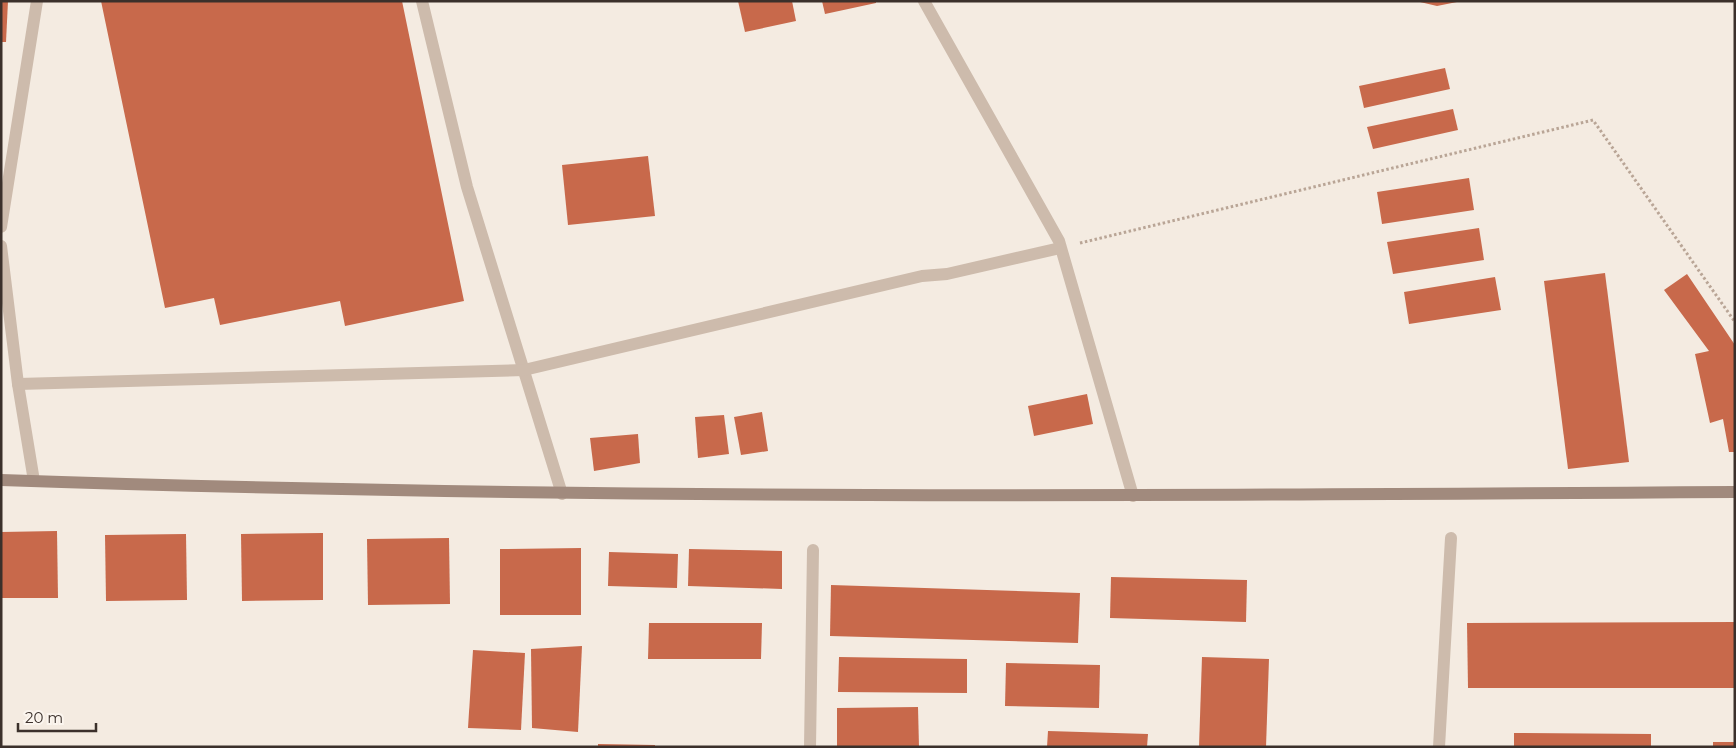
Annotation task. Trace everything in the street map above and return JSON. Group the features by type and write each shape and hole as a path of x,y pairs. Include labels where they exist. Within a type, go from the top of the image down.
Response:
{"street":[{"path":"1,227 37,1"},
{"path":"422,1 467,187 562,494"},
{"path":"924,1 1058,240 1133,496"},
{"path":"1,246 18,384 34,481"},
{"path":"18,384 524,370 922,276 947,274 1060,248"},
{"path":"1,480 562,494 1133,496 1735,492"},
{"path":"1439,747 1451,538"},
{"path":"810,747 813,550"}],"path":[{"path":"1060,248 1593,120 1735,322"}],"building":[{"path":"1,1 8,1 6,42 1,42"},
{"path":"101,1 402,1 464,301 345,326 340,301 220,325 214,298 165,308"},
{"path":"738,1 792,1 796,21 745,32"},
{"path":"822,1 876,1 876,3 825,14"},
{"path":"1420,1 1462,1 1437,6 1420,2"},
{"path":"1445,68 1450,89 1364,108 1359,86"},
{"path":"1453,109 1458,130 1373,149 1367,127"},
{"path":"648,156 655,216 568,225 562,165"},
{"path":"1469,178 1474,210 1382,224 1377,192"},
{"path":"1479,228 1484,260 1393,274 1387,242"},
{"path":"1605,273 1629,462 1568,469 1544,281"},
{"path":"1687,274 1735,345 1735,452 1729,452 1723,419 1710,423 1695,354 1709,351 1664,290"},
{"path":"1495,277 1501,310 1409,324 1404,292"},
{"path":"1087,394 1093,424 1034,436 1028,406"},
{"path":"762,412 768,451 741,455 734,417"},
{"path":"724,415 729,454 698,458 695,417"},
{"path":"638,434 640,463 594,471 590,438"},
{"path":"57,531 58,598 1,598 1,532"},
{"path":"323,533 323,600 242,601 241,534"},
{"path":"186,534 187,600 106,601 105,535"},
{"path":"449,538 450,604 368,605 367,539"},
{"path":"581,548 581,615 500,615 500,549"},
{"path":"689,549 782,551 782,589 688,586"},
{"path":"609,552 678,554 677,588 608,586"},
{"path":"1111,577 1247,580 1246,622 1110,618"},
{"path":"831,585 1080,593 1078,643 830,636"},
{"path":"1735,622 1735,688 1468,688 1467,623"},
{"path":"649,623 762,623 761,659 648,659"},
{"path":"582,646 578,732 532,728 531,649"},
{"path":"473,650 525,653 521,730 468,728"},
{"path":"839,657 967,659 967,693 838,692"},
{"path":"1202,657 1269,659 1266,747 1199,747"},
{"path":"1006,663 1100,665 1099,708 1005,706"},
{"path":"918,707 919,747 837,747 837,708"},
{"path":"1048,731 1148,734 1147,747 1047,747"},
{"path":"1514,733 1651,734 1651,747 1514,747"},
{"path":"1713,742 1735,742 1735,747 1713,747"},
{"path":"598,744 655,745 655,747 598,747"}]}
